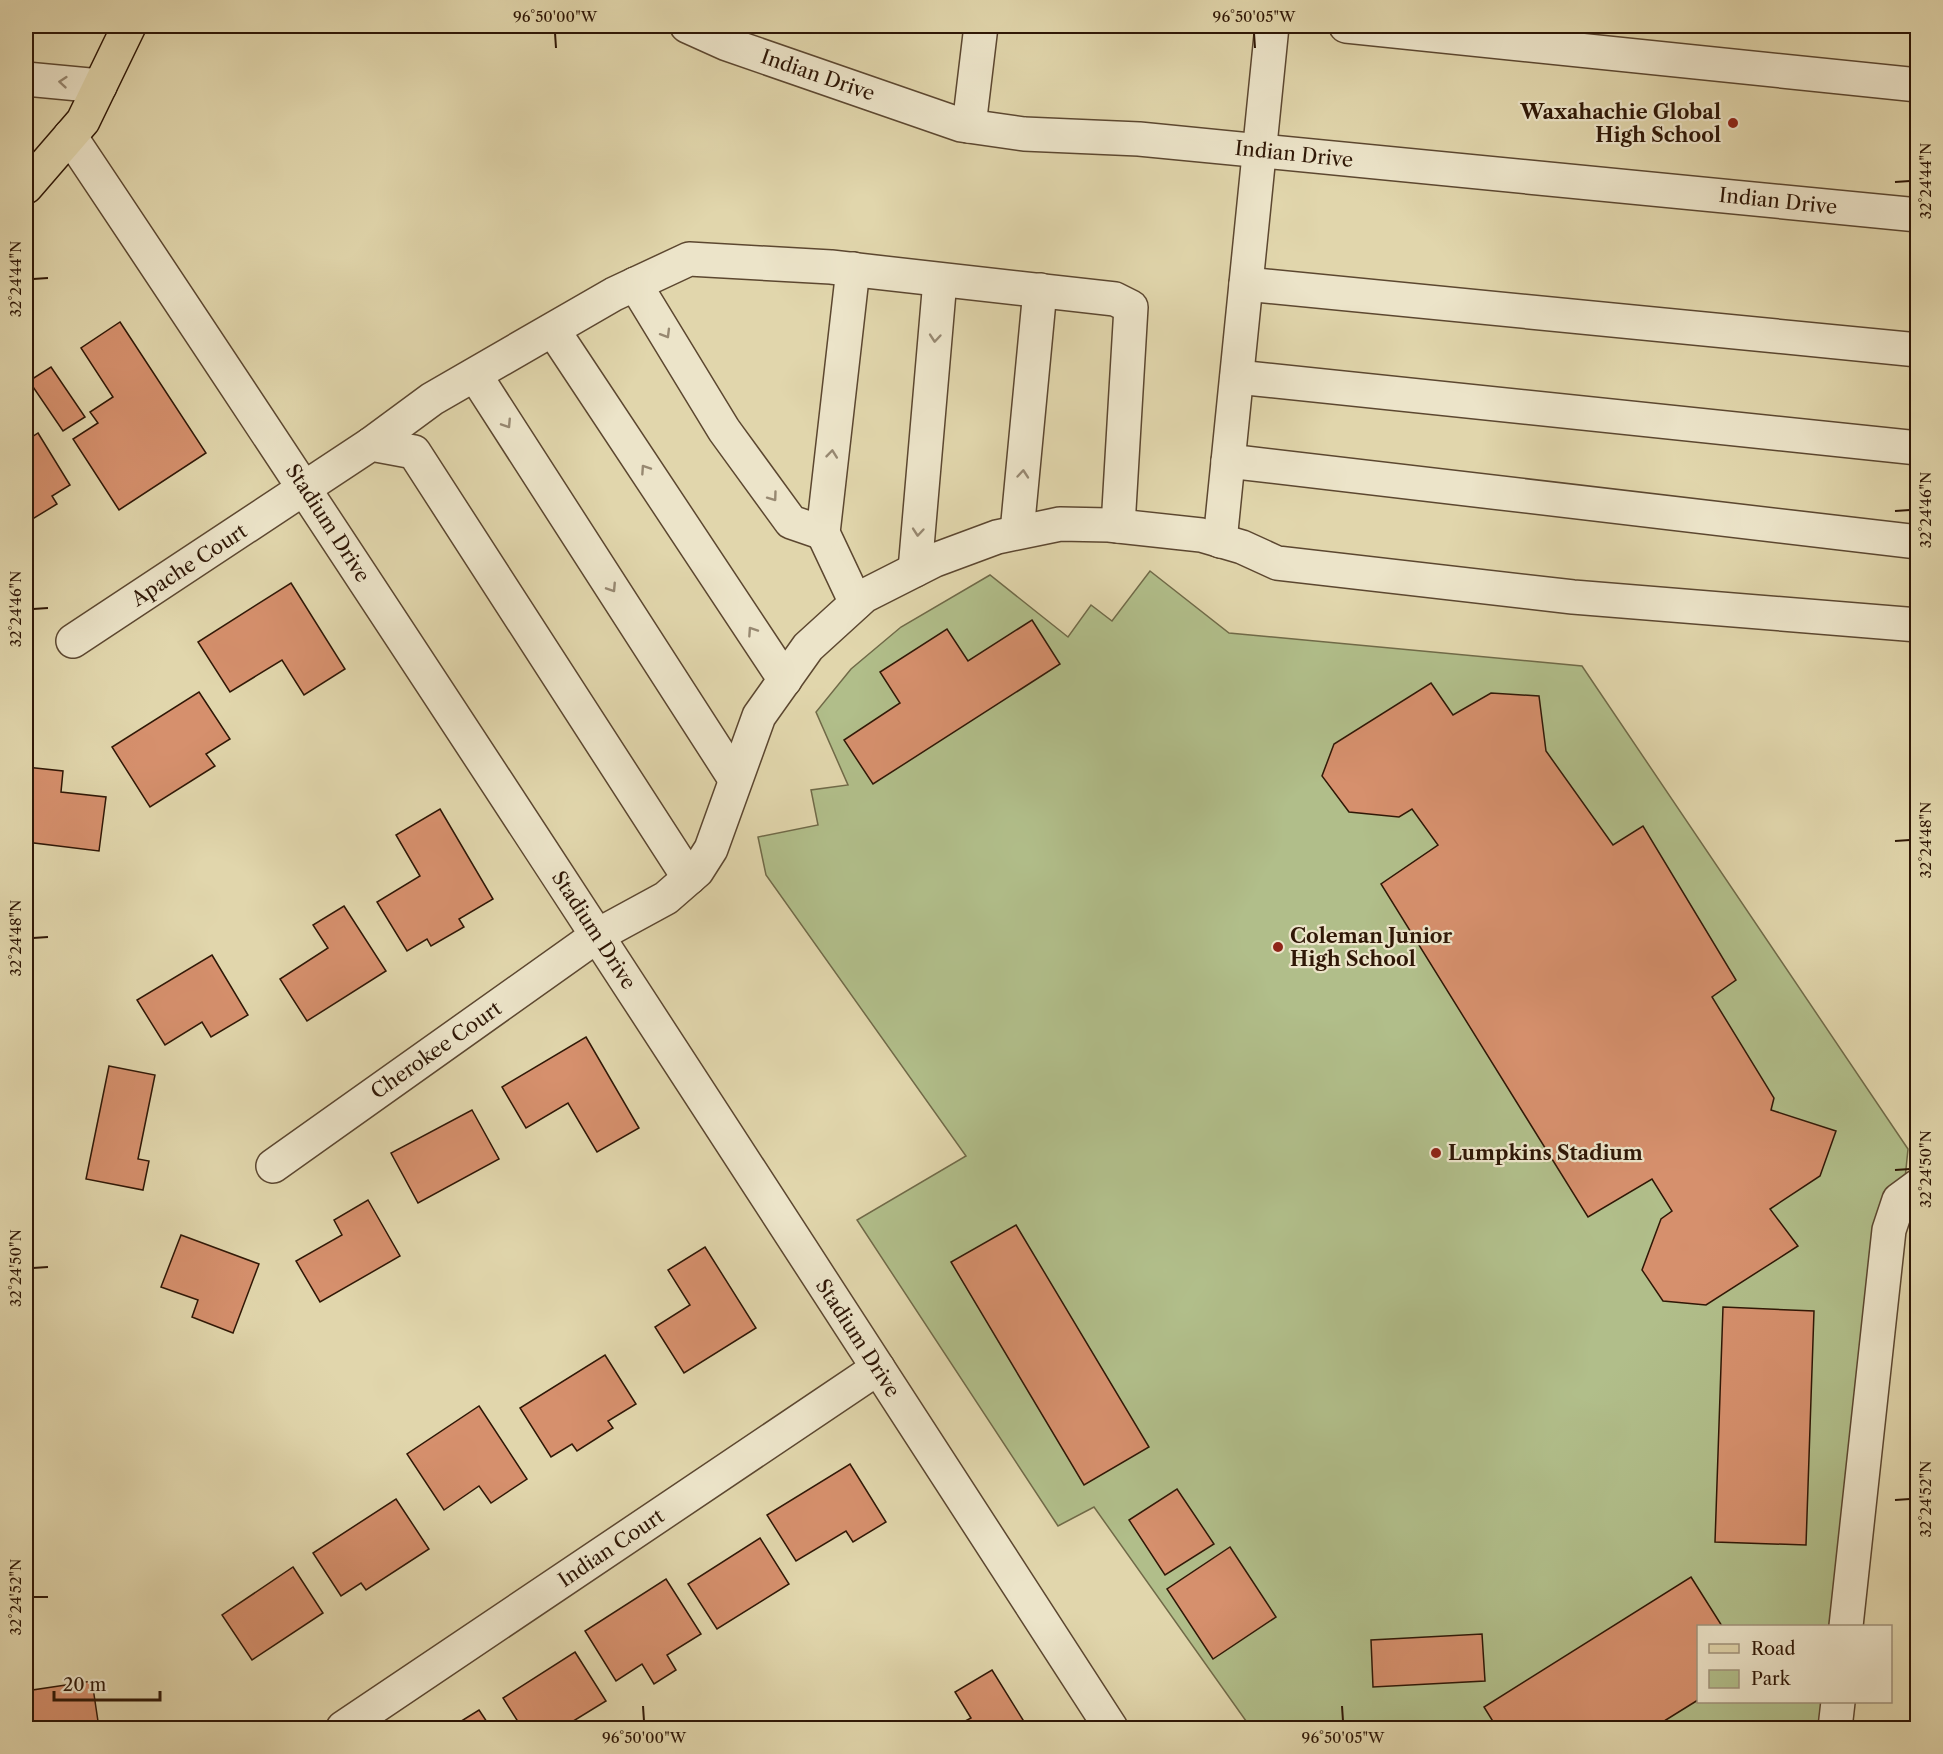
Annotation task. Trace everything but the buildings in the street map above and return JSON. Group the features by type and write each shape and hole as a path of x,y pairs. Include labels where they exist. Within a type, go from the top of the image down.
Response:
{"main road":[{"path":"26,187 83,121 129,26"}],"street":[{"name":"Indian Drive","path":"687,26 727,44 969,126 1024,134 1139,139 1917,215"},
{"path":"969,126 981,26"},
{"path":"1220,541 1272,26"},
{"path":"1346,26 1917,85"},
{"path":"26,79 99,86"},
{"name":"Stadium Drive","path":"70,136 598,935 1111,1728"},
{"name":"Apache Court","path":"73,640 266,515 304,487 371,444 432,399 635,284 689,260 853,269 1114,299 1131,307 1118,526"},
{"path":"853,269 823,533 856,603"},
{"path":"915,570 940,279"},
{"path":"635,284 724,430 791,522 823,533"},
{"path":"1246,284 1917,350"},
{"path":"1017,532 1040,290"},
{"path":"553,330 785,680"},
{"path":"475,375 735,778"},
{"path":"1237,377 1917,448"},
{"path":"371,444 414,452 688,878"},
{"path":"1228,461 1917,542"},
{"name":"Cherokee Court","path":"273,1166 598,935 666,898 697,871 711,849 759,716 808,646 864,596 915,570 986,541 1017,532 1060,524 1118,526 1201,535 1242,547 1277,563 1573,597 1917,625"},
{"path":"1846,1625 1889,1230 1899,1200 1917,1186"},
{"name":"Indian Court","path":"343,1728 878,1368"},
{"path":"1835,1728 1838,1703"}],"green space":[{"name":"Lumpkins Stadium","path":"1150,571 1229,633 1582,666 1908,1149 1860,1625 1697,1625 1697,1703 1852,1703 1850,1728 1251,1728 1094,1507 1058,1526 857,1220 966,1156 766,875 758,837 818,825 811,790 848,785 816,712 851,669 901,627 990,575 1068,637 1091,605 1112,621"}],"place":[{"name":"Waxahachie Global High School","path":"1733,123"},
{"name":"Coleman Junior High School","path":"1278,947"},
{"name":"Lumpkins Stadium","path":"1436,1153"}]}
